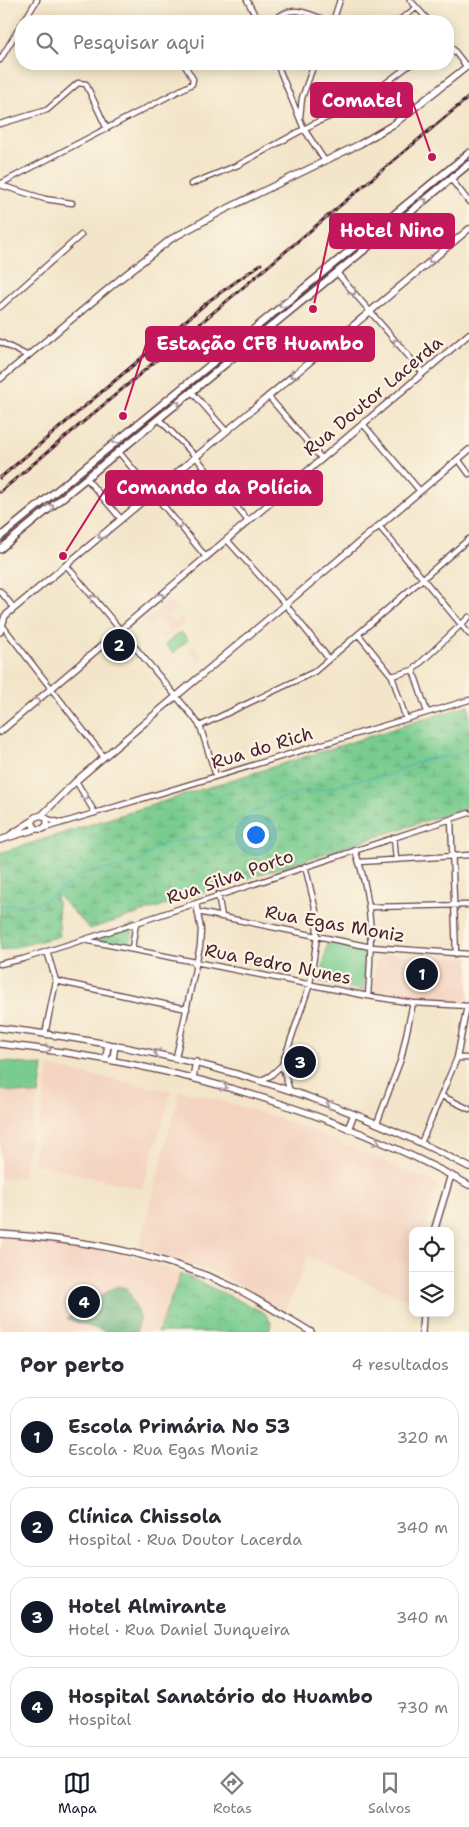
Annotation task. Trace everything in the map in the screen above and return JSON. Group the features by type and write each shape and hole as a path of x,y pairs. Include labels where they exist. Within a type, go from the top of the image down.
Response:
{"main road":[{"path":"0,537 221,354 469,153"},
{"path":"0,549 469,164"},
{"path":"406,204 412,211"},
{"path":"367,237 373,244"},
{"path":"295,294 302,302"},
{"path":"221,354 228,362"},
{"path":"132,427 139,434"},
{"path":"24,517 30,524"}],"street":[{"path":"28,15 38,0"},
{"path":"247,0 255,15"},
{"path":"335,15 340,0"},
{"path":"410,0 422,15"},
{"path":"406,15 416,8"},
{"path":"282,15 289,10 301,10 312,15"},
{"path":"1,56 15,35"},
{"path":"0,379 120,278 171,239 394,124 468,66 454,50"},
{"path":"0,185 106,127 192,84 193,78 188,70"},
{"path":"279,70 304,129 325,161"},
{"path":"299,118 302,98 312,70"},
{"path":"191,184 238,165 304,129 361,102 403,70"},
{"path":"0,124 47,110 78,83 83,82 86,84 106,127"},
{"path":"450,179 469,202"},
{"path":"0,185 45,198 72,203"},
{"path":"0,632 1,623 5,616 14,608 469,229"},
{"path":"0,307 82,235"},
{"path":"337,273 423,373"},
{"name":"Rua Doutor Lacerda","path":"0,732 469,334"},
{"path":"0,342 28,356"},
{"path":"192,392 226,431"},
{"path":"268,396 322,459"},
{"path":"159,418 196,456 248,521"},
{"path":"363,424 420,491"},
{"path":"2,839 45,828 44,817 76,781 469,450"},
{"path":"118,452 206,557"},
{"path":"458,459 469,474"},
{"path":"86,478 121,519"},
{"path":"379,526 469,634"},
{"path":"200,726 314,672 469,539"},
{"path":"227,540 286,605 330,659"},
{"path":"66,565 200,726 216,776"},
{"path":"0,591 14,608"},
{"path":"392,676 413,670 469,617"},
{"path":"1,623 104,757"},
{"path":"358,634 392,676 406,718"},
{"path":"413,670 427,712"},
{"name":"Rua do Rich","path":"45,828 469,700"},
{"path":"76,781 95,813"},
{"name":"Rua Silva Porto","path":"0,964 136,923 218,894 469,813"},
{"path":"2,839 32,821 37,815 63,823"},
{"path":"451,819 456,954"},
{"path":"32,821 36,829"},
{"path":"394,837 396,859"},
{"path":"355,850 360,862 370,907 371,947 368,996"},
{"path":"360,862 469,855"},
{"path":"260,1080 270,1076 282,1065 310,984 317,936 316,911 305,866"},
{"path":"218,894 222,917"},
{"path":"176,1057 198,962 201,930 196,903"},
{"path":"370,907 469,905"},
{"name":"Rua Egas Moniz","path":"198,912 371,947 469,954"},
{"path":"132,948 136,923"},
{"name":"Rua Pedro Nunes","path":"83,939 368,996 414,1003 468,1006"},
{"path":"45,1034 56,980 47,951"},
{"path":"56,980 187,1009"},
{"path":"377,1123 402,1059 414,1003"},
{"path":"421,1143 457,1058 468,1006"},
{"path":"0,1028 115,1045 176,1057 289,1088 377,1123 469,1167"},
{"path":"0,1044 113,1059 243,1092 348,1129 451,1175 469,1185"},
{"path":"106,1058 108,1044"},
{"path":"113,1059 115,1045"},
{"path":"457,1058 469,1058"},
{"path":"193,1078 196,1062"},
{"path":"282,1065 289,1088"},
{"path":"442,1096 469,1109"},
{"path":"348,1129 354,1114"},
{"path":"435,1227 451,1175"},
{"path":"0,1234 88,1243 176,1264 236,1288 311,1332"},
{"path":"422,1332 423,1317"}],"shaded area":[{"path":"169,600 178,609 167,615 175,623 182,618 185,622 163,640 160,636 167,630 157,619 150,627 145,621"},
{"path":"194,644 203,656 198,661 188,650"},
{"path":"382,952 413,956 469,958 469,1003 413,999 375,993 373,991 377,956"},
{"path":"0,1062 43,1066 23,1177 0,1178"},
{"path":"49,1067 172,1091 142,1189 33,1163"},
{"path":"180,1090 296,1124 437,1184 426,1227 409,1227 409,1301 308,1256 286,1311 220,1275 139,1248"},
{"path":"0,1239 58,1242 103,1250 137,1257 181,1273 158,1332 0,1332"}],"green space":[{"path":"181,632 188,640 173,653 165,644"},
{"path":"469,705 469,807 90,929 56,894 60,936 0,951 0,853"},
{"path":"134,925 130,945 90,939"},
{"path":"328,942 368,951 363,991 320,981"},
{"path":"0,1061 43,1066 39,1095 0,1090"},
{"path":"181,1273 265,1313 271,1323 269,1332 158,1332"},
{"path":"117,1286 127,1288 141,1318 136,1332 107,1332 67,1319 77,1310"}],"waterway":[{"path":"0,905 29,905 44,901 85,872 124,867 138,863 155,848 167,842 205,838 218,833 277,799 291,797 299,792 331,788 352,781 388,775 423,760 457,755 469,749"}],"railway":[{"path":"0,492 469,97"},
{"path":"0,478 210,300 261,264"}],"place":[{"name":"Comatel","path":"432,157"},
{"name":"Hotel Nino","path":"313,309"},
{"name":"Estação CFB Huambo","path":"123,416"},
{"name":"Comando da Polícia","path":"63,556"},
{"name":"Clínica Chissola","path":"119,645"},
{"name":"Escola Primária No 53","path":"422,974"},
{"name":"Hotel Almirante","path":"300,1062"},
{"name":"Hospital Sanatório do Huambo","path":"84,1302"}]}
